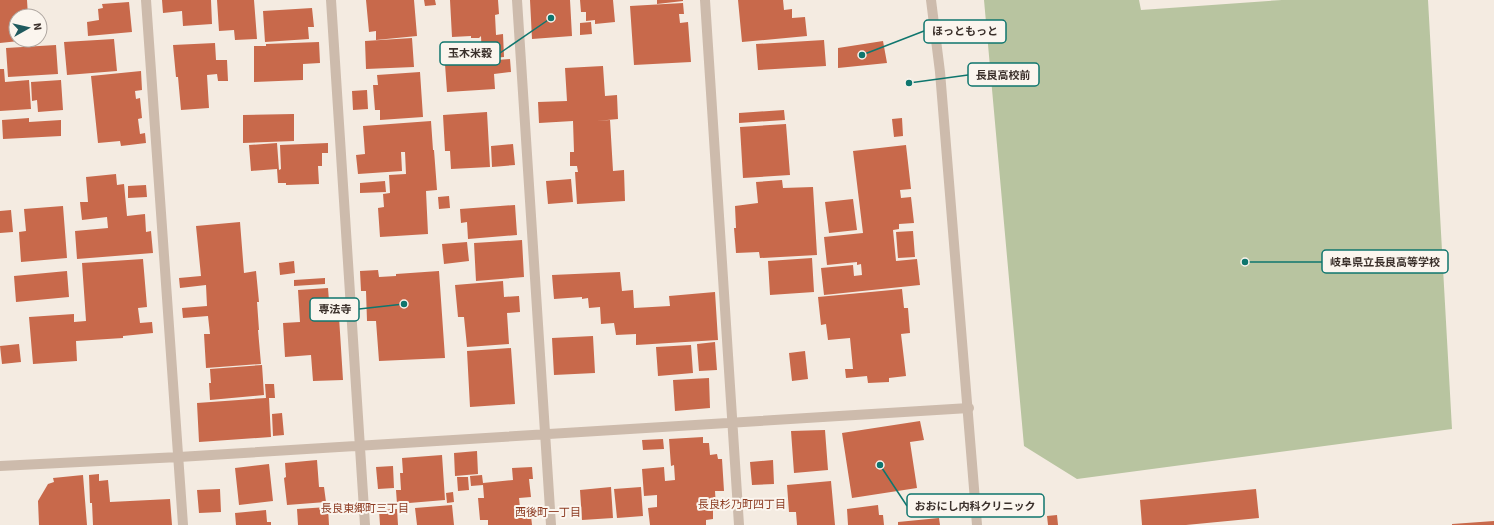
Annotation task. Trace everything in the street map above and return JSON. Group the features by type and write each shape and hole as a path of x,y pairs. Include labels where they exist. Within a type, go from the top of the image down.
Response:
{"street":[{"path":"146,0 183,525"},
{"path":"331,0 365,525"},
{"path":"517,0 551,525"},
{"path":"705,0 739,525"},
{"path":"931,0 940,72 978,525"},
{"path":"0,466 179,457 969,408"}],"green space":[{"path":"984,0 1139,0 1141,10 1282,0 1428,0 1452,429 1077,479 1024,446"}],"building":[{"path":"0,0 27,0 28,8 8,8 8,42 0,43"},
{"path":"162,0 211,0 212,24 183,26 182,11 163,13"},
{"path":"217,0 254,0 257,39 235,40 234,30 219,31"},
{"path":"366,0 414,0 417,36 376,40 376,31 369,32"},
{"path":"424,0 435,0 436,5 425,6"},
{"path":"450,0 498,0 499,14 495,15 496,35 503,34 504,57 482,59 481,36 479,38 471,38 471,36 452,37"},
{"path":"530,0 570,0 572,36 532,39"},
{"path":"580,0 613,0 615,22 595,24 595,20 586,21 586,12 581,12"},
{"path":"657,0 683,0 683,1 657,4"},
{"path":"738,0 783,0 784,10 792,9 792,18 805,17 807,36 742,42"},
{"path":"129,2 132,32 88,36 87,22 99,20 98,9 103,8 102,4"},
{"path":"683,3 684,14 679,14 680,23 688,22 691,62 634,65 630,6"},
{"path":"312,8 314,27 308,27 309,39 265,42 263,11"},
{"path":"591,22 592,34 580,35 580,23"},
{"path":"412,38 414,67 366,69 365,41"},
{"path":"114,39 117,71 67,75 64,42"},
{"path":"824,40 826,66 758,70 756,44"},
{"path":"883,41 887,63 838,68 838,48"},
{"path":"319,42 320,63 303,64 303,80 254,82 254,46 266,46 266,44"},
{"path":"215,43 216,60 227,60 228,81 218,81 217,74 207,75 209,108 181,110 173,45"},
{"path":"48,45 56,45 58,74 8,77 6,48 48,48"},
{"path":"510,59 511,72 494,74 495,89 447,92 445,64"},
{"path":"603,66 605,96 617,95 618,119 596,121 610,120 613,171 624,170 625,201 577,204 575,172 578,172 577,166 570,166 570,152 574,152 573,121 539,123 538,102 567,101 565,68"},
{"path":"0,69 4,69 5,82 29,80 31,109 0,111"},
{"path":"141,71 142,90 135,91 136,99 140,98 142,118 138,119 140,134 145,133 146,143 121,146 120,141 98,143 91,76"},
{"path":"420,72 423,117 380,120 380,110 375,110 373,85 378,85 377,75"},
{"path":"61,80 63,110 38,112 37,100 32,101 31,82"},
{"path":"367,90 368,109 353,110 352,91"},
{"path":"784,110 785,120 739,123 739,113"},
{"path":"487,112 490,167 451,169 450,151 445,151 443,115"},
{"path":"294,114 294,141 243,143 243,115"},
{"path":"29,118 29,122 61,120 61,136 3,139 2,120"},
{"path":"902,118 903,136 894,137 892,119"},
{"path":"431,121 437,190 426,191 428,234 380,237 378,208 384,207 383,194 390,193 389,175 406,174 405,152 401,152 402,171 358,174 356,155 365,154 363,126"},
{"path":"786,124 790,175 743,178 740,127"},
{"path":"277,143 279,170 281,169 280,145 328,143 328,153 322,153 322,166 318,166 319,184 286,185 286,183 278,183 277,169 251,171 249,145"},
{"path":"513,144 515,165 492,167 491,146"},
{"path":"906,145 911,189 900,190 901,198 911,197 914,223 899,224 899,229 893,230 896,261 917,259 920,285 824,295 821,268 853,265 854,276 862,275 861,264 857,265 857,262 827,265 824,237 863,233 853,151"},
{"path":"116,174 117,185 124,184 127,216 145,214 146,232 151,231 153,253 77,259 75,231 108,228 107,217 82,220 80,202 88,202 86,177"},
{"path":"571,179 573,202 548,204 546,181"},
{"path":"782,180 783,188 813,187 817,255 760,258 759,252 736,253 734,228 736,228 735,206 758,203 756,182"},
{"path":"385,181 386,192 360,193 360,183"},
{"path":"146,185 147,197 128,198 128,186"},
{"path":"449,196 450,208 439,209 438,197"},
{"path":"853,199 857,230 829,233 825,202"},
{"path":"515,205 517,235 468,239 467,222 461,223 460,209"},
{"path":"63,206 67,258 21,262 19,232 26,231 24,209"},
{"path":"11,210 13,232 0,233 0,211"},
{"path":"240,222 244,273 256,271 259,302 257,302 261,364 206,368 204,334 210,334 208,316 183,318 182,308 207,306 206,285 180,288 179,278 201,276 196,226"},
{"path":"913,231 915,257 898,258 896,232"},
{"path":"522,240 524,277 476,281 474,243"},
{"path":"467,242 469,261 444,264 442,244"},
{"path":"812,258 814,292 770,295 768,261"},
{"path":"143,259 147,307 138,308 140,323 152,322 153,333 123,336 123,338 76,341 77,361 33,364 29,317 74,314 74,322 86,321 82,263"},
{"path":"294,261 295,273 280,275 279,263"},
{"path":"378,270 379,277 396,276 396,274 439,271 445,358 379,361 376,321 367,321 366,291 361,291 360,271"},
{"path":"67,271 69,297 16,302 14,276"},
{"path":"620,272 622,291 633,290 634,308 670,306 669,296 715,292 718,340 636,345 636,334 616,335 614,323 601,324 600,307 589,308 588,298 554,299 552,275"},
{"path":"325,278 325,284 294,286 294,280"},
{"path":"503,281 504,297 519,296 520,312 507,313 509,344 467,347 464,317 458,317 455,285"},
{"path":"328,288 329,301 338,301 343,380 313,381 311,355 285,357 283,323 300,322 298,290"},
{"path":"902,289 904,308 908,308 910,333 901,334 906,376 889,378 889,382 868,383 867,376 846,378 845,369 853,369 850,338 828,340 826,324 821,325 818,297"},
{"path":"593,336 595,373 554,375 552,338"},
{"path":"715,342 717,370 699,371 697,344"},
{"path":"19,344 21,362 2,364 0,346"},
{"path":"691,345 693,373 658,376 656,347"},
{"path":"511,348 515,404 470,407 467,351"},
{"path":"805,351 808,379 792,381 789,353"},
{"path":"262,365 264,395 210,400 210,369"},
{"path":"709,378 710,408 675,411 673,380"},
{"path":"265,384 274,384 275,398 269,398 271,437 199,442 197,403 266,398"},
{"path":"282,413 284,435 273,436 272,414"},
{"path":"920,421 924,440 910,442 917,488 852,498 842,433"},
{"path":"825,430 828,470 794,473 791,431"},
{"path":"703,437 703,443 709,443 710,455 717,454 718,459 722,459 724,491 715,491 716,507 713,507 713,519 706,520 706,525 650,525 648,508 657,507 657,495 644,496 642,469 664,467 665,481 675,480 674,465 671,466 669,439"},
{"path":"663,439 664,449 643,450 642,440"},
{"path":"477,451 478,474 455,476 454,453"},
{"path":"442,455 445,500 397,504 396,490 401,490 400,473 403,473 402,458"},
{"path":"317,460 319,487 324,487 326,502 287,505 284,478 286,477 285,463"},
{"path":"773,460 774,484 752,485 750,462"},
{"path":"269,464 273,501 239,505 235,468"},
{"path":"393,466 394,488 378,489 376,467"},
{"path":"532,467 533,479 529,479 531,497 519,498 521,517 531,516 532,525 488,525 488,520 480,520 478,498 484,498 483,485 471,486 470,476 482,475 483,483 513,480 512,468"},
{"path":"99,474 99,481 108,480 110,502 170,499 172,525 93,525 92,503 90,503 89,475"},
{"path":"83,475 87,525 39,525 38,501 48,484 54,482 53,478"},
{"path":"457,477 468,477 469,490 458,491"},
{"path":"831,481 835,525 797,525 796,512 789,512 787,485"},
{"path":"611,487 613,518 582,520 580,490"},
{"path":"641,487 643,516 617,518 614,489"},
{"path":"220,489 221,512 199,513 197,490"},
{"path":"1256,489 1259,518 1186,525 1142,525 1140,500"},
{"path":"453,492 454,502 447,503 446,493"},
{"path":"452,505 454,525 417,525 415,508"},
{"path":"878,505 879,515 883,515 884,525 848,525 847,509"},
{"path":"328,507 329,525 298,525 297,509"},
{"path":"397,509 398,525 380,525 379,510"},
{"path":"266,510 267,522 271,522 271,525 236,525 235,513"},
{"path":"1057,515 1058,525 1048,525 1047,516"},
{"path":"939,518 940,525 898,525 898,522"},
{"path":"1494,521 1494,525 1452,525 1452,524"}],"place":[{"name":"玉木米穀","path":"551,18"},
{"name":"ほっともっと","path":"862,55"},
{"name":"長良高校前","path":"909,83"},
{"name":"岐阜県立長良高等学校","path":"1245,262"},
{"name":"専法寺","path":"404,304"},
{"name":"おおにし内科クリニック","path":"880,465"}],"district":[{"name":"長良杉乃町四丁目","path":"742,504"},
{"name":"長良東郷町三丁目","path":"365,508"},
{"name":"西後町一丁目","path":"548,512"}]}
